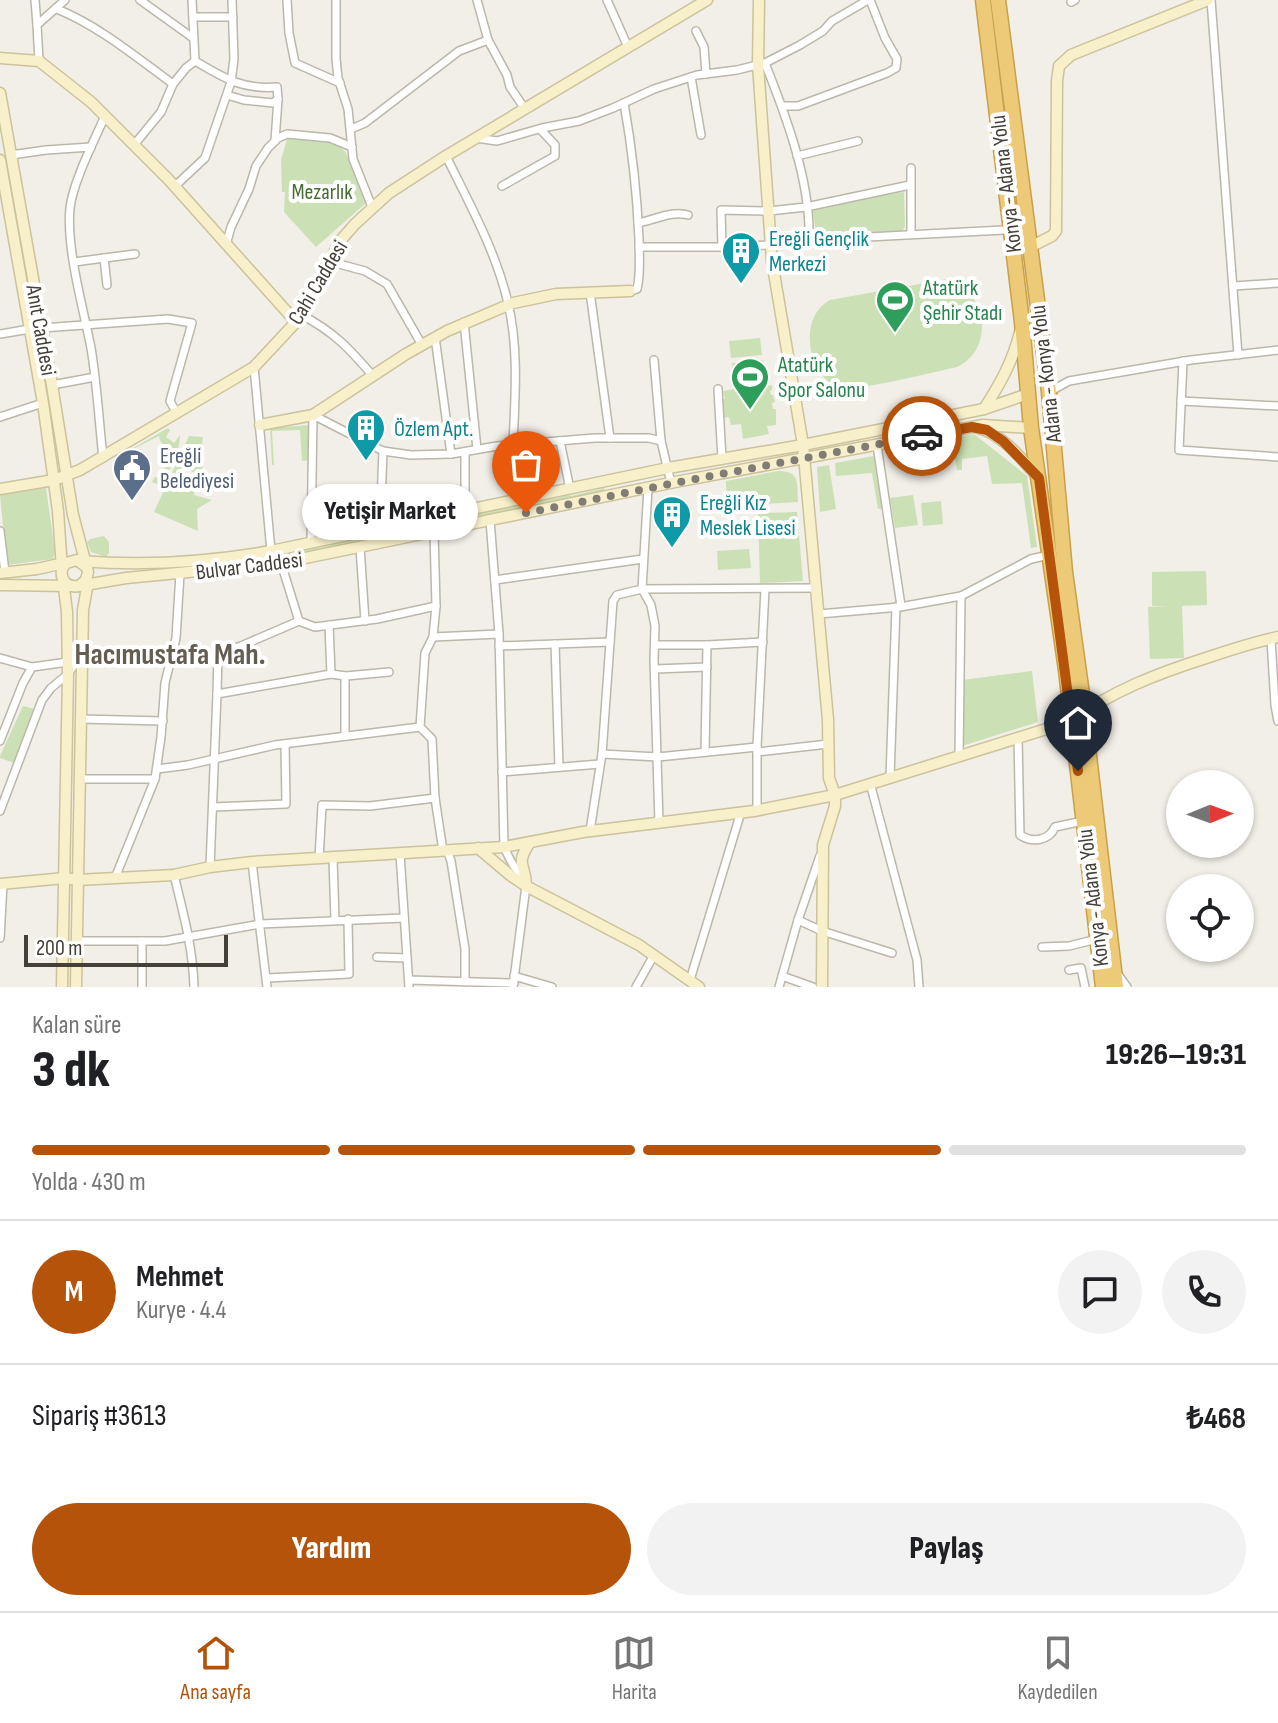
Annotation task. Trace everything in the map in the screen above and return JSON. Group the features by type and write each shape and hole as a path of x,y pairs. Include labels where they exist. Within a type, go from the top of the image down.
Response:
{"highway":[{"name":"Konya - Adana Yolu","path":"983,0 1022,322 1031,428 1049,555 1078,716 1083,821 1097,939 1107,964 1103,987"},
{"name":"Adana - Konya Yolu","path":"998,0 1053,425 1078,716 1107,964 1116,987"},
{"path":"1028,394 1049,392"},
{"path":"1031,428 1053,425"}],"main road":[{"name":"Cahi Caddesi","path":"0,489 67,476 103,458 254,367 298,318 348,230 400,184 707,0"},
{"path":"759,0 771,245 803,445 819,614 829,778 835,795 835,806 823,845 822,987"},
{"path":"1030,247 1056,231 1059,66 1071,55 1210,0"},
{"path":"0,58 39,61 91,102 298,318"},
{"name":"Anıt Caddesi","path":"0,93 77,534 74,574 84,602 76,987"},
{"path":"0,160 4,203 43,403 60,535 74,574 67,612 62,987"},
{"path":"260,425 313,415 435,337 509,305 556,294 630,291"},
{"path":"984,409 1015,353 1022,322"},
{"path":"0,585 146,563 271,551 668,468 984,409 1028,394"},
{"name":"Bulvar Caddesi","path":"74,574 126,578 281,563 671,483 983,425 1031,428"},
{"path":"972,427 987,430 1003,441 1039,478"},
{"path":"3,572 37,569 74,574"},
{"path":"2,884 65,878 174,875 252,862 504,847 590,831 757,810 835,795 1078,716 1156,674 1275,638"},
{"path":"526,881 521,864 522,855 530,842"},
{"path":"478,848 510,875 639,945 694,984"}],"street":[{"path":"35,0 39,61"},
{"path":"37,25 65,0"},
{"path":"140,0 193,38"},
{"path":"192,0 195,61"},
{"path":"174,187 205,158 227,95 234,59 232,0"},
{"path":"287,0 295,63 340,83"},
{"path":"336,0 336,59 348,109 353,159 372,207"},
{"path":"477,0 488,40 510,87 525,109"},
{"path":"607,0 628,47"},
{"path":"476,138 497,141 579,121 691,77 761,64 800,45 823,31 832,21 869,0 897,59 896,68 798,106 783,106"},
{"path":"1210,0 1238,355"},
{"path":"57,9 96,29 173,84"},
{"path":"194,17 233,17"},
{"path":"696,31 704,47 706,74"},
{"path":"351,129 365,123 459,51 488,40"},
{"path":"134,145 161,112 173,84 195,61"},
{"path":"195,61 231,82 255,88 277,87 275,141"},
{"path":"761,64 783,106 797,156 809,223 809,240"},
{"path":"691,77 701,135"},
{"path":"227,95 259,102 273,103 278,99"},
{"path":"624,103 637,195 639,247 640,280 637,289 630,291"},
{"path":"103,458 95,377 69,224 70,205 105,116"},
{"path":"502,186 555,156 555,145 540,129"},
{"path":"226,245 256,166 275,141 287,134 306,135 330,138 352,147"},
{"path":"797,156 858,141"},
{"path":"11,155 91,147"},
{"path":"446,156 496,260 509,305 516,360 513,445"},
{"path":"911,168 911,234"},
{"path":"722,247 721,210 769,211 806,207 910,185"},
{"path":"638,223 677,212 688,215"},
{"path":"639,247 771,245 809,240 1004,230"},
{"path":"74,262 135,254"},
{"path":"104,258 107,285"},
{"path":"328,261 365,271 387,284 422,345"},
{"path":"1233,286 1278,283"},
{"path":"590,292 610,438"},
{"path":"42,328 168,319 192,323 203,317"},
{"path":"298,318 324,327 349,348 373,376"},
{"path":"464,322 477,449"},
{"path":"177,414 170,401 192,323"},
{"path":"0,334 30,329"},
{"path":"435,337 451,454"},
{"path":"1049,392 1069,381 1183,361 1278,350"},
{"path":"654,360 661,441 671,483"},
{"path":"1183,361 1179,450 1278,457"},
{"path":"254,367 271,551 281,563 299,621"},
{"path":"52,385 95,377"},
{"path":"718,389 722,459"},
{"path":"1181,401 1278,406"},
{"path":"0,417 43,403"},
{"path":"311,543 313,415 383,451 411,455 451,454 513,445 610,438 661,441"},
{"path":"560,441 570,489"},
{"path":"877,445 899,607 890,777"},
{"path":"380,528 383,451"},
{"path":"465,452 465,510"},
{"path":"648,488 642,589 654,616 659,823"},
{"path":"490,520 499,634 504,847 526,881 514,982"},
{"path":"0,531 3,572"},
{"path":"434,532 436,606 433,637 425,653 420,727 432,739 435,798 445,851 451,861 465,949 465,982"},
{"path":"360,547 365,621"},
{"path":"819,614 899,607 961,596 1031,559 1049,555"},
{"path":"495,580 643,559"},
{"path":"115,878 156,774 165,683 176,638 180,574"},
{"path":"590,831 602,754 613,601 617,595 642,589 815,588"},
{"path":"757,810 765,589"},
{"path":"959,756 961,596"},
{"path":"0,811 42,700 82,653 211,655 241,646 299,621 315,627 365,621 436,606"},
{"path":"329,625 331,674"},
{"path":"433,637 499,634"},
{"path":"1275,638 1278,721"},
{"path":"499,646 610,642"},
{"path":"655,645 763,642"},
{"path":"555,644 559,767"},
{"path":"705,752 707,645"},
{"path":"210,867 218,653"},
{"path":"0,658 32,667 68,668"},
{"path":"0,741 32,667"},
{"path":"655,669 707,667"},
{"path":"217,694 331,674 345,676 389,672"},
{"path":"345,676 345,736"},
{"path":"80,719 163,721"},
{"path":"79,779 156,774 285,744 420,727"},
{"path":"1018,737 1020,835 1026,839 1044,839 1052,834 1055,827 1083,821"},
{"path":"213,807 286,804 285,744"},
{"path":"602,754 658,757 828,744"},
{"path":"502,772 600,764"},
{"path":"870,783 917,960 919,987"},
{"path":"319,859 322,805 370,806 435,798"},
{"path":"694,984 741,812"},
{"path":"779,987 823,845"},
{"path":"400,854 409,984 514,982 552,987"},
{"path":"333,858 335,920"},
{"path":"252,862 267,982 349,974 348,919"},
{"path":"174,875 189,937 194,987"},
{"path":"0,938 2,884"},
{"path":"77,941 165,941 260,924 404,918"},
{"path":"798,920 822,931 892,953"},
{"path":"1042,947 1069,946 1097,939"},
{"path":"142,941 142,987"},
{"path":"636,987 654,955"},
{"path":"377,957 407,958"},
{"path":"1069,970 1107,964 1127,987"},
{"path":"1081,968 1085,987"},
{"path":"782,976 813,987"}],"green space":[{"name":"Mezarlık","path":"287,139 325,141 345,151 366,203 316,247 284,212 281,160"},
{"path":"904,192 905,227 902,231 816,233 812,206"},
{"name":"Atatürk Şehir Stadı","path":"947,279 961,285 971,295 982,320 978,347 969,359 957,367 862,387 839,387 822,375 812,356 810,336 814,318 830,300"},
{"path":"760,338 762,355 731,358 729,341"},
{"path":"763,360 764,377 734,381 732,363"},
{"name":"Atatürk Spor Salonu","path":"768,383 772,385 770,391 775,402 772,403 773,409 776,409 776,425 767,426 769,434 743,439 741,424 731,425 729,417 724,418 723,391"},
{"path":"310,425 309,460 302,461 300,430 272,431 272,465 270,428"},
{"path":"168,428 166,437 174,443 180,435 180,442 174,462 161,486 152,482 155,477 161,478 172,449 162,443 159,436 131,450 127,460 121,455"},
{"path":"974,434 1027,476 1037,547 1031,548 1022,483 992,484 987,456 962,459 962,470 957,470 952,444 920,454 918,445"},
{"path":"189,436 203,437 200,460 203,468 195,473 182,467 177,476 195,479 194,495 212,500 197,509 198,531 154,512"},
{"path":"874,456 884,508 878,509 872,473 836,476 835,463"},
{"path":"829,465 836,509 820,512 817,467"},
{"path":"778,471 794,476 798,502 727,506 726,481"},
{"path":"46,488 55,552 53,559 7,565 0,495"},
{"path":"604,488 605,492 530,506 530,503"},
{"path":"913,495 918,525 895,528 890,498"},
{"path":"941,501 943,524 923,526 921,503"},
{"path":"528,503 529,506 449,522 449,519"},
{"path":"797,512 803,581 760,583 758,513"},
{"path":"379,533 381,537 283,558 282,554"},
{"path":"104,536 109,542 106,557 91,552 87,542"},
{"path":"749,549 751,568 718,570 717,551"},
{"path":"1206,571 1207,605 1182,606 1184,658 1150,659 1148,607 1169,606 1152,606 1152,572"},
{"path":"1032,671 1038,722 962,746 962,680"},
{"path":"23,706 35,709 14,763 0,756"}],"way so far":[{"path":"526,513 922,436"}],"place":[{"name":"Ereğli Gençlik Merkezi","path":"741,285"},
{"name":"Atatürk Şehir Stadı","path":"895,334"},
{"name":"Atatürk Spor Salonu","path":"750,411"},
{"name":"Özlem Apt.","path":"366,462"},
{"name":"Ereğli Belediyesi","path":"132,502"},
{"name":"Yetişir Market","path":"526,513"},
{"name":"Ereğli Kız Meslek Lisesi","path":"672,549"}],"district":[{"name":"Hacımustafa Mah.","path":"170,654"}],"route":[{"path":"922,436 972,427 987,430 1003,441 1039,478 1078,771"}]}
